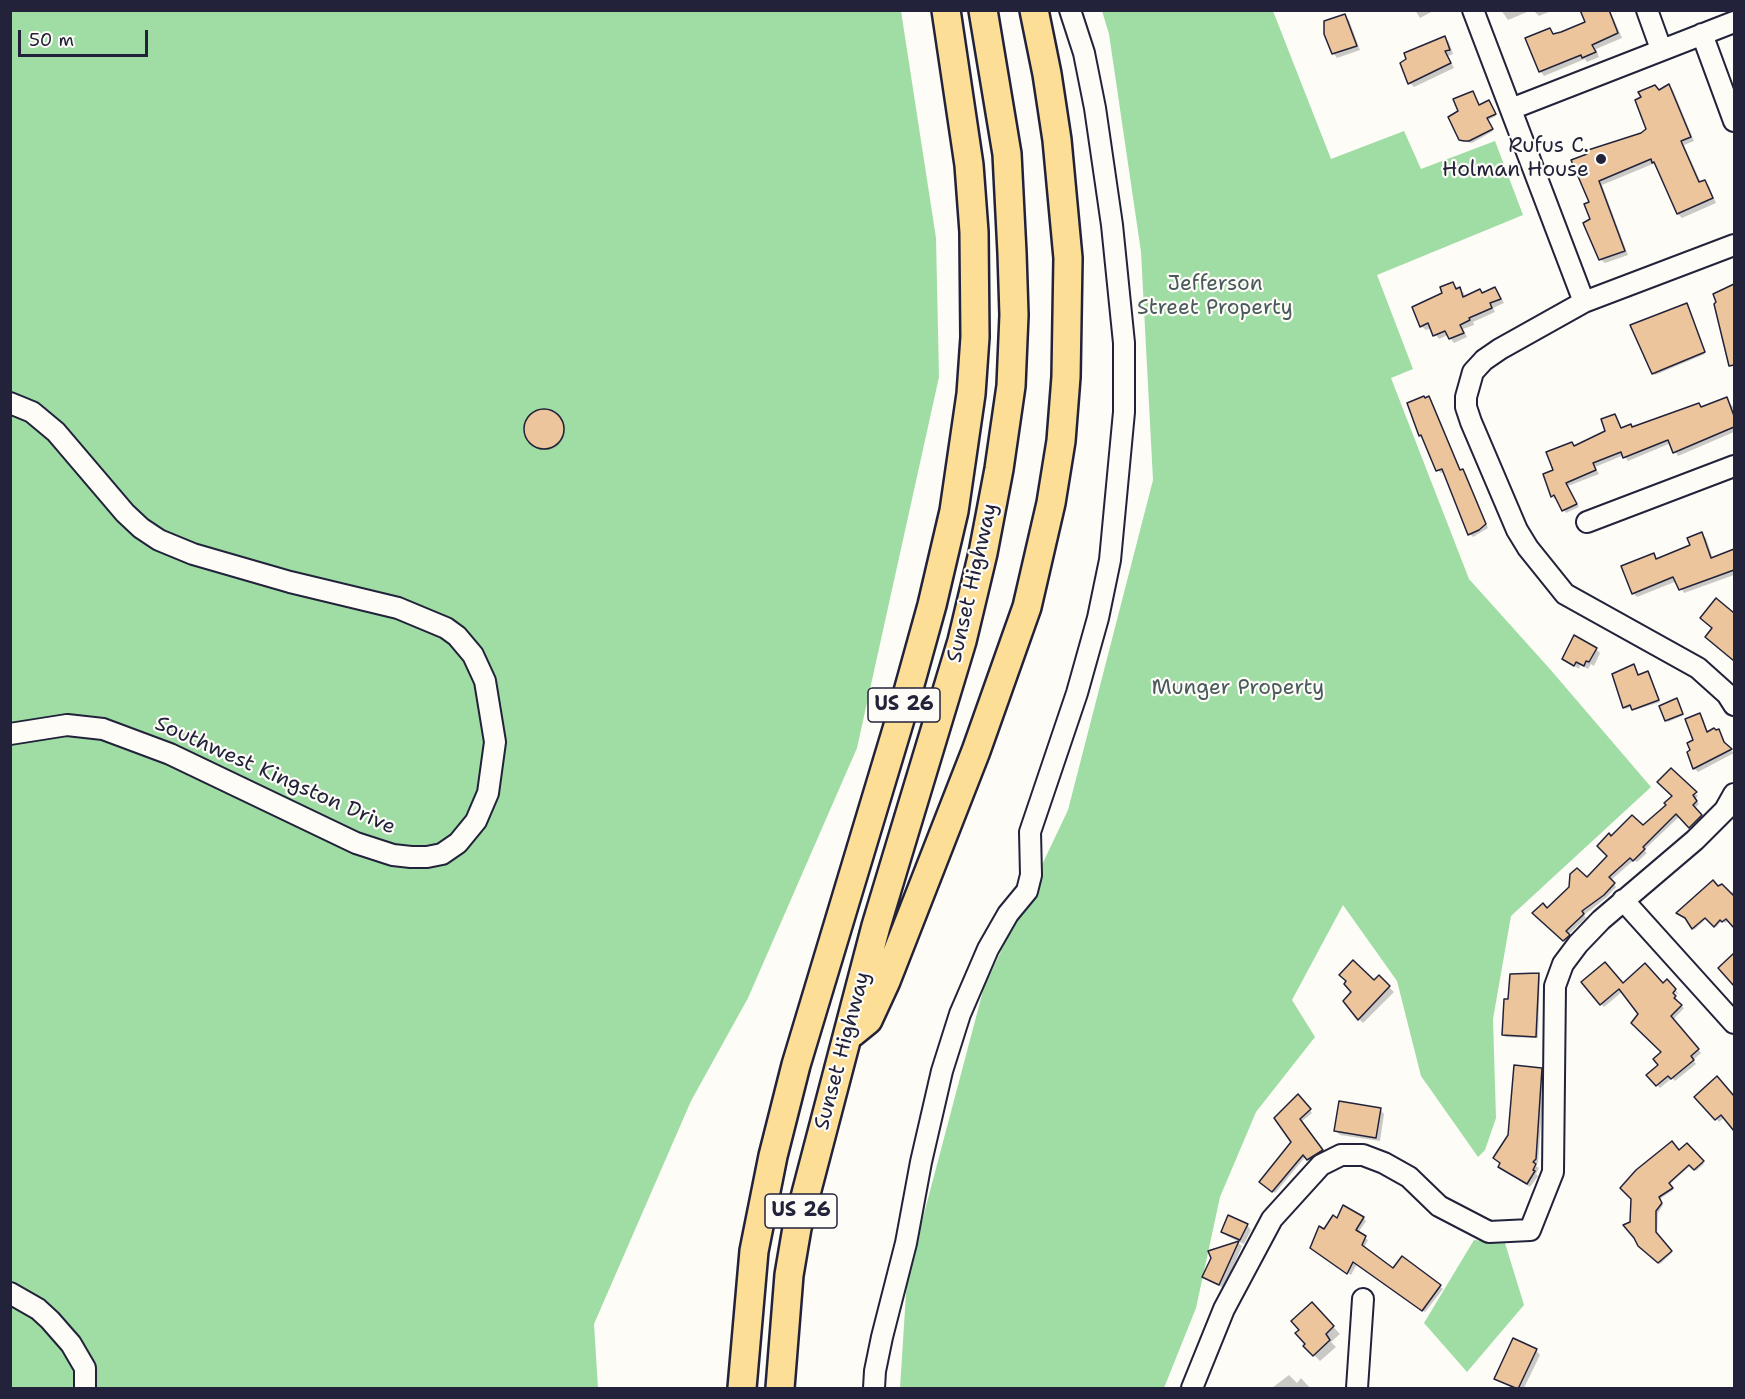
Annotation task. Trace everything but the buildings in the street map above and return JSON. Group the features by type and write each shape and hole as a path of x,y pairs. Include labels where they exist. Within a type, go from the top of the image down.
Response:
{"highway":[{"name":"Sunset Highway","path":"742,1389 754,1251 773,1156 800,1054 904,706 954,511 971,394 975,337 974,232 969,165 946,10"},
{"name":"Sunset Highway","path":"780,1389 789,1275 797,1228 876,926 962,641 993,501 1011,386 1014,315 1006,154 983,10"},
{"path":"846,1037 868,1020 886,981 976,751 1027,607 1050,503 1061,441 1066,377 1068,258 1057,140 1034,10"}],"street":[{"path":"874,1389 875,1371 903,1254 942,1071 960,1014 988,949 1008,914 1027,891 1032,875 1030,832 1077,693 1098,618 1110,560 1124,412 1124,343 1112,225 1095,108 1084,53 1070,10"},
{"path":"1473,10 1584,302"},
{"path":"1647,10 1661,49"},
{"path":"1512,109 1734,22"},
{"path":"1702,34 1734,121"},
{"path":"1732,697 1698,668 1565,594 1516,530 1470,422 1466,407 1468,384 1473,372 1484,360 1500,349 1584,302 1734,245"},
{"name":"Southwest Kingston Drive","path":"10,402 32,412 56,432 125,513 159,540 193,554 290,582 398,608 434,621 446,628 465,645 482,674 491,711 495,742 488,793 476,821 458,843 442,854 411,857 393,855 356,843 170,754 103,729 67,726 10,734"},
{"path":"1587,522 1734,466"},
{"path":"1192,1389 1224,1309 1272,1219 1321,1165 1341,1155 1363,1155 1384,1163 1409,1177 1439,1206 1489,1232 1530,1230 1553,1172 1556,986 1563,964 1578,944 1623,900 1695,840 1725,810 1734,794"},
{"path":"1623,900 1734,1023"},
{"path":"10,1293 50,1320 71,1344 85,1368 85,1389"},
{"path":"1357,1389 1363,1299"}],"green space":[{"path":"10,11 901,11 936,238 939,377 857,748 748,998 691,1101 594,1324 598,1388 11,1388"},
{"path":"1102,11 1273,11 1331,159 1404,131 1421,169 1495,141 1523,215 1377,275 1413,369 1391,378 1469,579 1651,787 1511,916 1493,1019 1496,1118 1485,1150 1478,1157 1421,1076 1397,981 1343,905 1292,1000 1315,1037 1256,1112 1220,1197 1196,1308 1164,1388 900,1388 907,1278 984,987 1068,810 1153,480 1141,252 1109,34"},
{"path":"1474,1240 1505,1243 1524,1305 1467,1372 1424,1323"}],"place":[{"name":"Rufus C. Holman House","path":"1601,159"}],"park label":[{"name":"Jefferson Street Property","path":"1215,297"},
{"name":"Munger Property","path":"1238,689"}]}
